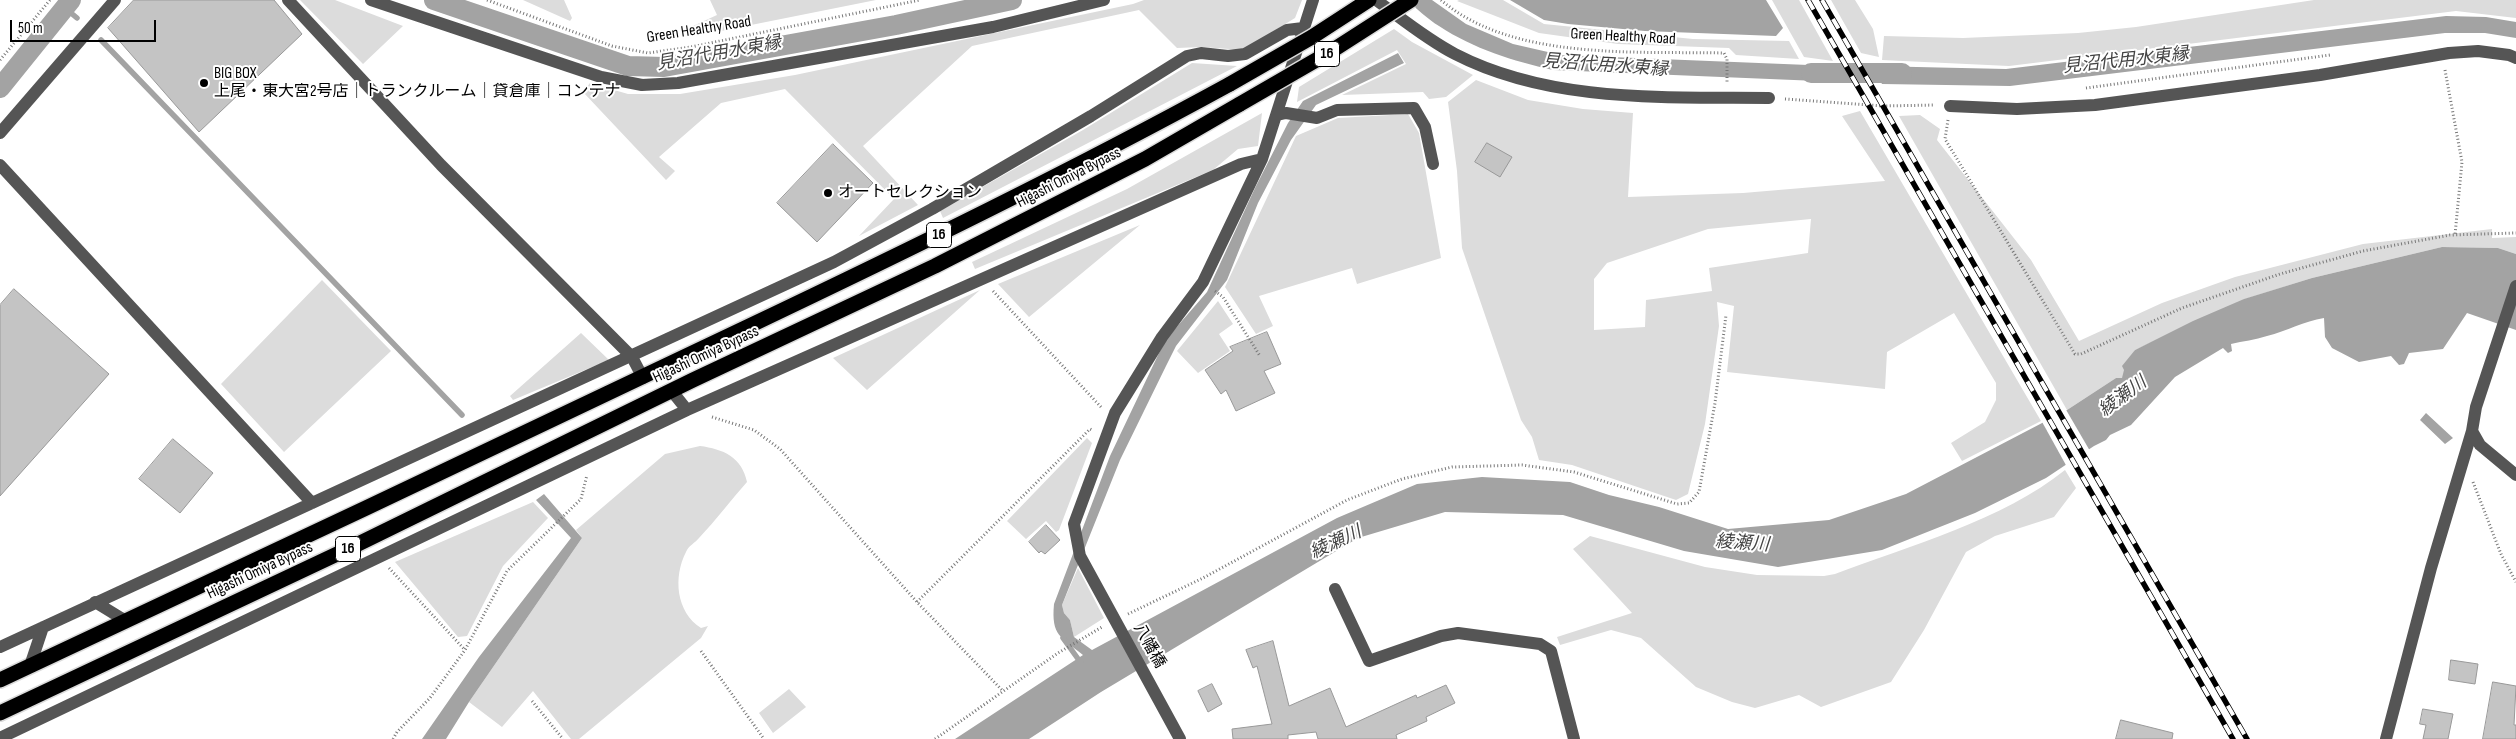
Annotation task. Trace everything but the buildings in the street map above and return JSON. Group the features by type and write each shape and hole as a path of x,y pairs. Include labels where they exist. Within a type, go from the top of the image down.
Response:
{"highway":[{"name":"Higashi Omiya Bypass","path":"0,680 643,378 962,224 1150,128 1230,84 1312,37 1369,0"},
{"name":"Higashi Omiya Bypass","path":"0,713 352,547 671,390 935,266 1049,209 1145,159 1330,52 1411,0"}],"street":[{"path":"0,133 115,0"},
{"path":"288,0 441,165 632,357 643,378"},
{"path":"371,0 601,76 642,85 678,83 993,27 1104,0"},
{"path":"1109,431 1114,417 1162,337 1203,282 1262,159 1282,114 1303,28 1313,0"},
{"path":"1376,0 1438,44 1456,54 1490,69 1533,81 1596,93 1678,98 1769,98"},
{"path":"0,647 632,357 834,262 1049,140 1187,56 1201,53 1228,56 1245,54 1287,30 1303,28"},
{"path":"1950,106 2017,109 2095,105 2311,76 2442,54 2478,51 2508,55 2516,58"},
{"path":"1282,114 1317,118 1337,110 1414,108 1425,127 1433,164"},
{"path":"0,738 687,410 1241,164 1262,159"},
{"path":"0,165 312,503"},
{"path":"2386,739 2431,568 2470,436 2479,397 2516,286"},
{"path":"671,390 687,410"},
{"name":"八幡橋","path":"1109,431 1074,524 1075,536 1084,563 1154,688 1180,739"},
{"path":"2470,436 2516,474"},
{"path":"1335,590 1369,661 1441,636 1458,633 1540,644 1551,650 1574,739"},
{"path":"95,602 126,621"},
{"path":"30,666 43,627"}],"path":[{"path":"0,60 50,0"},
{"name":"Green Healthy Road","path":"487,0 612,46 648,53 690,47 920,0"},
{"path":"1444,1 1483,25 1521,39 1585,50 1724,54 1728,59 1728,80"},
{"path":"2442,54 2462,162 2455,235"},
{"path":"1769,98 1883,106 1950,106 1945,139 2075,354 2081,354 2182,308 2280,274 2363,251 2455,235 2516,233"},
{"path":"982,280 1101,407 1114,417"},
{"path":"1223,297 1260,356"},
{"path":"935,739 1002,690 1080,639 1203,578 1347,500 1402,479 1452,467 1522,465 1574,472 1677,504 1689,503 1699,492 1715,403 1726,315"},
{"path":"687,410 754,430 780,449 917,602 1002,690"},
{"path":"917,602 1090,429 1109,431"},
{"path":"393,739 397,732 430,698 465,650 507,571 581,499 591,456"},
{"path":"2474,474 2473,483 2501,554 2516,582"},
{"path":"378,556 465,650"},
{"path":"701,651 764,739"},
{"path":"532,701 562,739"}],"shaded area":[{"path":"300,0 335,0 403,26 363,64"},
{"path":"523,0 564,0 572,18 570,21"},
{"path":"710,0 876,0 711,33 680,32 717,15"},
{"path":"1144,0 1302,0 1295,18 1243,50 1202,47 1177,48 1139,10 972,46 863,146 918,205 859,236 894,199 785,89 721,103 659,157 675,171 666,180 583,92 590,83 628,94 680,94 795,75 1133,4"},
{"path":"1503,0 1544,24 1693,39 1789,41 1799,59 1736,55 1729,48 1618,44 1539,33 1457,1"},
{"path":"1772,0 1799,0 1833,61 1804,57"},
{"path":"1831,0 1855,0 1873,29 1879,57 1861,53"},
{"path":"2314,0 2516,0 2516,18 2456,11 2009,66 1882,60 1884,36 1963,38 2078,33 2136,27"},
{"path":"1394,29 1412,42 1473,75 1446,97 1429,99 1423,92 1342,95 1406,64 1397,50 1297,102 1299,87"},
{"path":"1192,63 1237,66 943,218 940,211 1083,130"},
{"path":"1476,80 1528,100 1583,109 1633,113 1628,197 1743,193 1885,181 1842,116 1860,111 2041,421 1962,461 1951,443 1985,422 1996,400 1996,383 1954,313 1887,352 1885,389 1727,372 1734,306 1717,302 1719,326 1705,424 1688,494 1676,500 1572,465 1539,460 1532,437 1521,420 1462,248 1457,171 1448,102","holes":["1811,219 1808,253 1709,268 1712,291 1646,300 1645,327 1594,330 1594,279 1607,263 1708,229"]},
{"path":"1262,113 1258,146 1238,149 1213,170 975,269 972,262 1127,189"},
{"path":"1408,114 1419,133 1441,258 1357,284 1352,268 1259,296 1273,326 1256,334 1225,287 1296,136 1338,118"},
{"path":"1920,115 1940,129 1937,140 2031,260 2079,341 2162,303 2235,277 2363,244 2492,229 2492,238 2516,237 2516,254 2498,248 2442,247 2312,278 2245,299 2135,350 2122,379 2116,378 2067,410 1899,116"},
{"path":"1140,225 1029,317 998,284"},
{"path":"322,280 391,351 284,452 221,384"},
{"path":"980,290 867,390 833,358"},
{"path":"1218,301 1233,324 1219,334 1230,351 1198,373 1177,351"},
{"path":"581,333 609,360 513,400 510,396"},
{"path":"1087,438 1092,443 1059,530 1056,532 1046,521 1026,539 1007,521"},
{"path":"700,446 724,452 736,460 741,466 747,482 688,548 679,572 679,593 686,613 701,628 708,626 701,638 579,739 571,739 533,691 502,727 469,702 582,538 576,530 665,454"},
{"path":"2065,470 2076,488 2054,517 1995,536 1966,552 1924,630 1891,682 1821,707 1799,695 1755,708 1732,702 1696,687 1641,638 1611,630 1560,645 1557,637 1632,613 1573,549 1590,536 1705,567 1757,575 1824,576 1835,574 1955,530 2013,503 2040,488"},
{"path":"533,502 548,518 503,566 467,636 458,637 395,562"},
{"path":"1078,568 1104,618 1074,637 1070,620 1064,613 1062,605"},
{"path":"789,689 806,707 773,733 759,713"}],"water":[{"path":"1406,0 1432,0 1466,24 1513,44 1561,55 1833,66 1842,82 1553,70 1523,63 1480,48 1435,23"},
{"path":"1510,0 1766,0 1783,28 1776,36 1645,31 1568,24 1544,20"},
{"path":"2446,16 2486,17 2516,22 2516,38 2485,33 2445,33 2010,86 1882,84 1872,66 2006,69"},
{"name":"綾瀬川","path":"1398,53 1404,63 1316,105 1291,140 1258,203 1227,280 1176,346 1120,460 1062,605 1064,613 1070,620 1074,637 1092,650 1337,518 1417,484 1482,477 1570,482 1728,529 1829,520 1906,494 2067,410 2116,378 2122,378 2124,370 2122,366 2135,350 2193,321 2244,299 2312,278 2442,247 2498,248 2516,254 2516,330 2467,313 2443,349 2409,353 2404,364 2399,365 2391,356 2359,362 2332,348 2325,337 2324,318 2309,321 2282,332 2231,344 2232,351 2228,353 2223,348 2175,377 2131,425 2110,435 2106,440 2046,478 1975,513 1882,550 1778,567 1684,551 1563,515 1445,512 1358,538 1101,692 1029,739 955,739 1083,655 1059,635 1054,623 1054,604 1110,456 1159,353 1168,337 1207,292 1255,188 1288,123 1303,101"},
{"path":"2426,413 2453,438 2445,444 2420,420"},
{"path":"544,494 582,538 469,702 446,739 422,739 479,657 571,538 536,500"}],"pier":[{"path":"2065,408 2090,451 2067,467 2041,420"}],"waterway":[{"name":"見沼代用水東縁","path":"0,88 71,0"},
{"name":"見沼代用水東縁","path":"434,0 628,66 664,67 896,25 1012,0"},
{"path":"65,8 77,18"},
{"path":"101,40 462,415"},
{"name":"見沼代用水東縁","path":"1811,73 1902,73"},
{"path":"1063,638 1081,663"}],"railway":[{"path":"1808,0 2233,739"},
{"path":"1822,0 2247,739"}],"place":[{"name":"BIG BOX 上尾・東大宮2号店｜トランクルーム｜貸倉庫｜コンテナ","path":"204,83"},
{"name":"オートセレクション","path":"828,193"}]}
